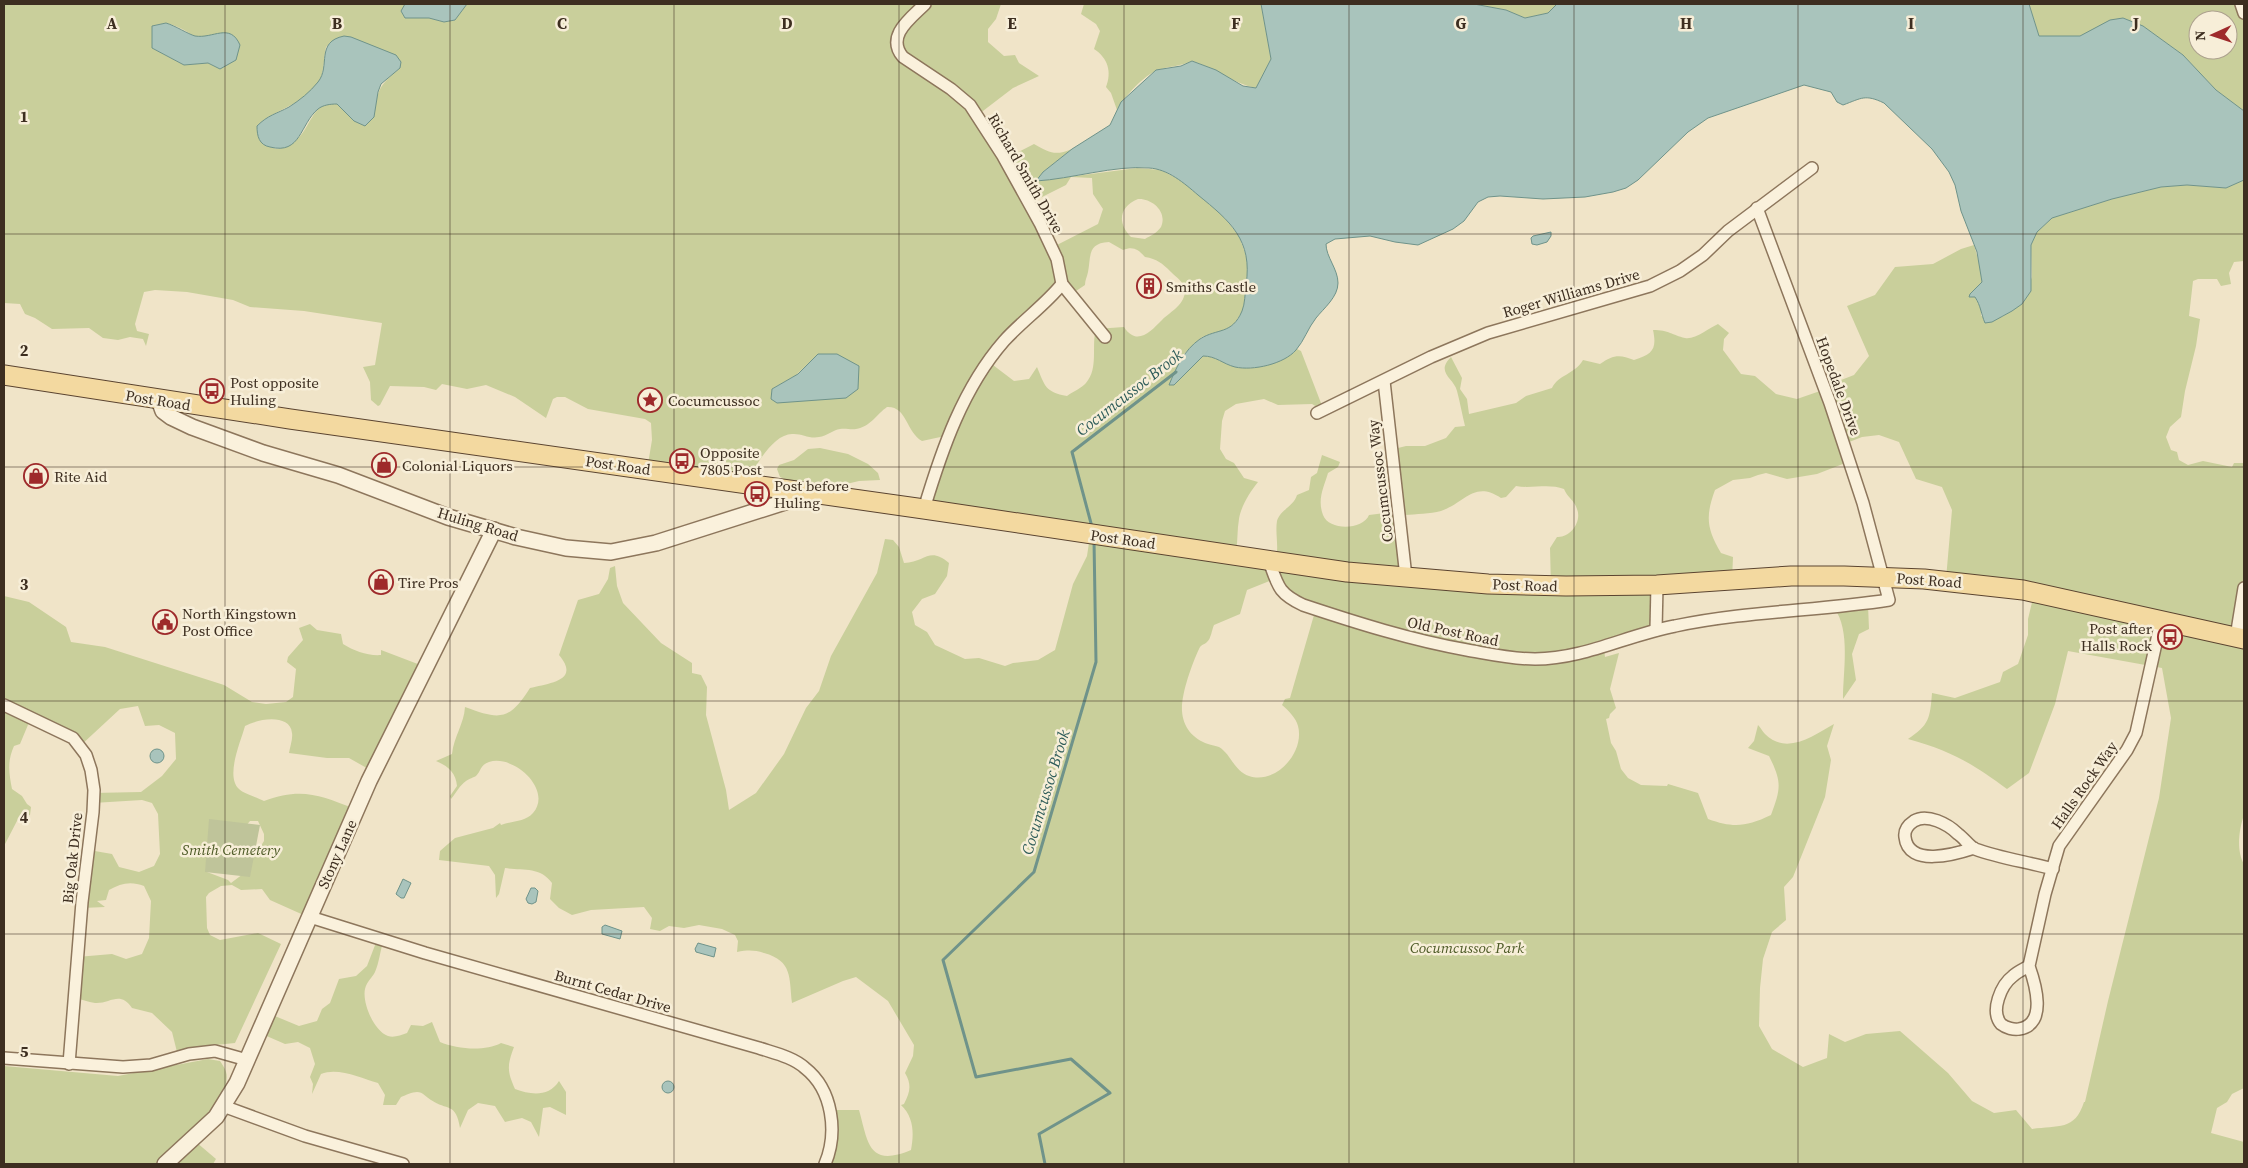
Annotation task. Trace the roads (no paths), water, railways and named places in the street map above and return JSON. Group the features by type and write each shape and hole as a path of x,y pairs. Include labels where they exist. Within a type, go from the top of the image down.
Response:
{"main road":[{"name":"Post Road","path":"4,375 159,400 924,509 1269,561 1406,577 1488,584 1566,586 1657,584 1791,576 1884,577 1934,580 2023,590 2240,638"}],"street":[{"name":"Richard Smith Drive","path":"926,4 899,30 896,38 898,51 903,57 951,89 970,105 1027,197 1058,259 1062,284 1105,337"},
{"path":"2241,4 2244,13"},
{"name":"Roger Williams Drive","path":"1317,413 1431,358 1488,333 1650,286 1667,278 1703,255 1728,231 1812,168"},
{"name":"Hopedale Drive","path":"1757,208 1830,403 1863,503 1884,577"},
{"path":"924,509 935,472 955,419 975,380 1004,341 1050,298 1062,284"},
{"name":"Cocumcussoc Way","path":"1384,381 1406,577"},
{"name":"Huling Road","path":"159,400 163,411 192,427 263,453 338,475 448,517 566,548 611,552 656,543 812,493"},
{"name":"Stony Lane","path":"165,1164 205,1129 223,1106 247,1060 369,781 494,530"},
{"name":"Old Post Road","path":"1269,561 1278,588 1291,600 1303,605 1410,638 1500,656 1536,659 1563,657 1589,652 1656,630 1734,615 1889,600 1884,577"},
{"path":"1656,630 1657,584"},
{"path":"2240,638 2244,588"},
{"name":"Halls Rock Way","path":"2029,966 2014,975 2006,983 1998,1001 1997,1014 2002,1024 2010,1029 2020,1029 2030,1024 2035,1015 2037,1004 2036,991 2029,966 2060,846 2091,800 2118,765 2136,733 2160,621"},
{"name":"Big Oak Drive","path":"4,705 73,738 86,755 91,770 94,790 93,812 82,902 69,1064"},
{"path":"1974,848 1946,856 1931,857 1923,855 1916,853 1909,847 1905,838 1906,830 1910,823 1920,818 1931,819 1956,832 1974,848 2053,869"},
{"name":"Burnt Cedar Drive","path":"310,917 425,953 759,1048 797,1062 806,1068 816,1080 831,1111 831,1144 825,1164"},
{"path":"4,1058 109,1067 137,1067 189,1054 215,1051 247,1060"},
{"path":"223,1106 305,1136 403,1164"}],"water":[{"path":"405,4 467,4 455,20 444,22 429,18 405,18 401,11"},
{"path":"1261,4 1474,4 1506,10 1525,18 1548,13 1557,4 2029,4 2039,36 2080,36 2110,20 2123,18 2143,26 2183,55 2216,90 2244,111 2244,180 2226,188 2187,185 2161,187 2112,199 2052,218 2037,232 2031,245 2031,291 2022,304 2012,311 1992,322 1985,323 1975,297 1969,297 1982,282 1977,252 1961,211 1955,185 1949,172 1932,149 1884,103 1864,98 1843,105 1837,102 1831,92 1804,85 1708,118 1688,132 1638,180 1626,188 1585,197 1543,199 1488,197 1478,202 1464,221 1453,229 1418,245 1370,236 1335,239 1326,244 1337,278 1336,293 1313,322 1299,346 1291,355 1276,363 1250,368 1235,367 1212,357 1203,356 1174,385 1169,385 1189,348 1206,336 1229,328 1238,319 1242,311 1247,269 1246,256 1237,233 1220,214 1187,186 1175,177 1156,169 1122,168 1036,181 1043,172 1072,149 1110,125 1121,102 1156,70 1181,66 1192,61 1216,70 1243,86 1256,88 1271,59"},
{"path":"166,23 195,36 220,33 231,34 240,45 236,60 220,69 208,63 184,65 152,48 152,26"},
{"path":"344,36 396,55 401,62 400,68 381,84 374,117 365,126 354,121 337,104 327,105 318,109 312,115 299,137 288,147 270,147 263,144 258,137 257,126 269,117 289,107 312,89 322,76 326,49 335,39"},
{"path":"1551,232 1547,242 1537,245 1532,244 1531,238 1533,236"},
{"path":"818,354 837,354 859,366 858,389 846,398 777,403 771,399 772,389 798,374"},
{"path":"157,749 162,751 164,756 162,761 157,763 152,761 150,756 152,751"},
{"path":"403,879 411,883 404,898 401,898 396,894"},
{"path":"531,888 535,888 538,891 536,902 532,904 528,903 526,899"},
{"path":"605,925 622,931 620,939 602,934 602,927"},
{"path":"698,943 716,948 714,957 696,952 695,949"},
{"path":"666,1081 670,1081 674,1087 670,1093 666,1093 662,1089 662,1085"}],"waterway":[{"name":"Cocumcussoc Brook","path":"1092,527 1072,452 1176,372"},
{"name":"Cocumcussoc Brook","path":"1045,1164 1039,1134 1110,1093 1071,1059 976,1077 943,960 1034,872 1096,662 1094,540"}],"place":[{"name":"Smiths Castle","path":"1149,286"},
{"name":"Post opposite Huling","path":"212,391"},
{"name":"Cocumcussoc","path":"650,400"},
{"name":"Opposite 7805 Post","path":"682,461"},
{"name":"Colonial Liquors","path":"384,465"},
{"name":"Rite Aid","path":"36,476"},
{"name":"Post before Huling","path":"757,494"},
{"name":"Tire Pros","path":"381,582"},
{"name":"North Kingstown Post Office","path":"165,622"},
{"name":"Post after Halls Rock","path":"2170,637"}],"park label":[{"name":"Smith Cemetery","path":"231,849"},
{"name":"Cocumcussoc Park","path":"1467,947"}]}
